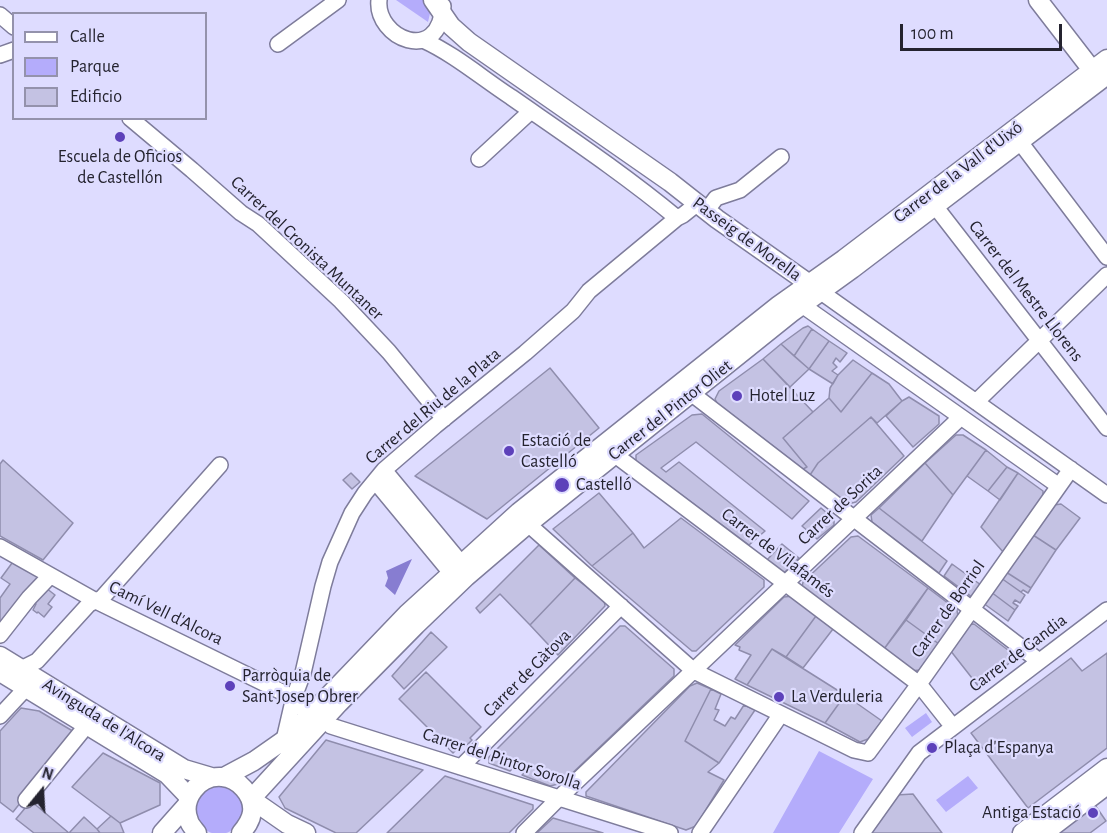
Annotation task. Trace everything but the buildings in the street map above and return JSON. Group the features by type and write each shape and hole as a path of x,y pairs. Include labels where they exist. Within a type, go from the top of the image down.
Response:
{"main road":[{"path":"1038,0 1101,80"},
{"name":"Passeig de Morella","path":"439,5 456,30 469,42 654,170 815,288"},
{"name":"Carrer de la Vall d'Uixó","path":"815,288 935,206 1101,80 1107,59"},
{"name":"Carrer de la Vall d'Uixó","path":"815,288 844,259 1101,80"},
{"name":"Carrer del Pintor Oliet","path":"459,571 528,524 802,305 815,288"},
{"name":"Carrer del Pintor Oliet","path":"162,833 187,802 197,784 254,761 320,715 409,632 459,571 528,504 779,305 815,288"},
{"name":"Avinguda de l'Alcora","path":"0,656 184,769 240,784 250,799"},
{"name":"Avinguda de l'Alcora","path":"0,672 30,674 87,725 166,774 187,802"},
{"name":"Carrer del Pintor Oliet","path":"250,799 294,751 320,715"},
{"path":"1031,832 1107,768"},
{"path":"1031,832 1107,785"},
{"path":"250,799 287,824 306,833"},
{"path":"245,829 252,812 250,799"},
{"path":"187,802 189,821 197,833"},
{"path":"245,829 265,821 287,824"}],"street":[{"path":"278,44 338,0"},
{"name":"Passeig de Morella","path":"365,0 379,5 385,21 395,33 409,40 423,40 447,53 648,194 677,218"},
{"path":"423,40 432,36 436,31 439,5"},
{"path":"0,15 12,25"},
{"path":"479,159 531,111"},
{"name":"Carrer del Cronista Muntaner","path":"131,120 241,213 258,224 341,301 388,352 444,419"},
{"path":"1020,142 1107,257"},
{"name":"Carrer del Riu de la Plata","path":"284,740 294,697 303,674 330,562 352,513 380,475 573,312 589,291 677,218 716,198 740,190 781,157"},
{"name":"Carrer del Mestre Llorens","path":"935,206 1105,422"},
{"path":"976,402 1107,275"},
{"name":"Passeig de Morella","path":"815,288 1107,495"},
{"name":"Passeig de Morella","path":"802,305 1059,486"},
{"path":"691,393 1039,662"},
{"name":"Carrer de Sorita","path":"524,833 961,417"},
{"name":"Carrer de Vilafamés","path":"614,454 919,684"},
{"path":"0,716 30,674 89,604 102,598 220,465"},
{"path":"1059,486 1071,469"},
{"path":"380,475 459,571"},
{"name":"Carrer de Borriol","path":"781,714 854,750 868,753 1059,486"},
{"path":"528,524 694,671 781,714 700,833"},
{"name":"Camí Vell d'Alcora","path":"0,547 96,601 294,697 302,708 320,715"},
{"path":"0,635 50,576"},
{"name":"Carrer de Gàtova","path":"461,767 621,606"},
{"name":"Carrer de Gandia","path":"862,833 919,753 1107,610"},
{"path":"919,684 953,727"},
{"name":"Carrer del Pintor Sorolla","path":"320,715 331,726 670,833"},
{"path":"26,800 87,725"}],"green space":[{"path":"396,0 425,0 431,9 428,22"},
{"path":"926,713 932,722 912,737 905,728"},
{"path":"819,751 873,779 839,833 773,833"},
{"path":"968,776 978,788 946,812 936,800"},
{"path":"214,786 224,786 236,793 243,805 243,815 236,827 224,834 214,834 199,823 195,815 195,805 206,790"}],"shaded area":[{"path":"412,559 395,595 385,586 388,578 386,571"}],"place":[{"name":"Escuela de Oficios de Castellón","path":"120,137"},
{"name":"Hotel Luz","path":"737,396"},
{"name":"Estació de Castelló","path":"509,451"},
{"name":"Castelló","path":"562,485"},
{"name":"Parròquia de Sant Josep Obrer","path":"230,686"},
{"name":"La Verduleria","path":"779,697"},
{"name":"Plaça d'Espanya","path":"932,748"},
{"name":"Antiga Estació","path":"1093,813"}]}
